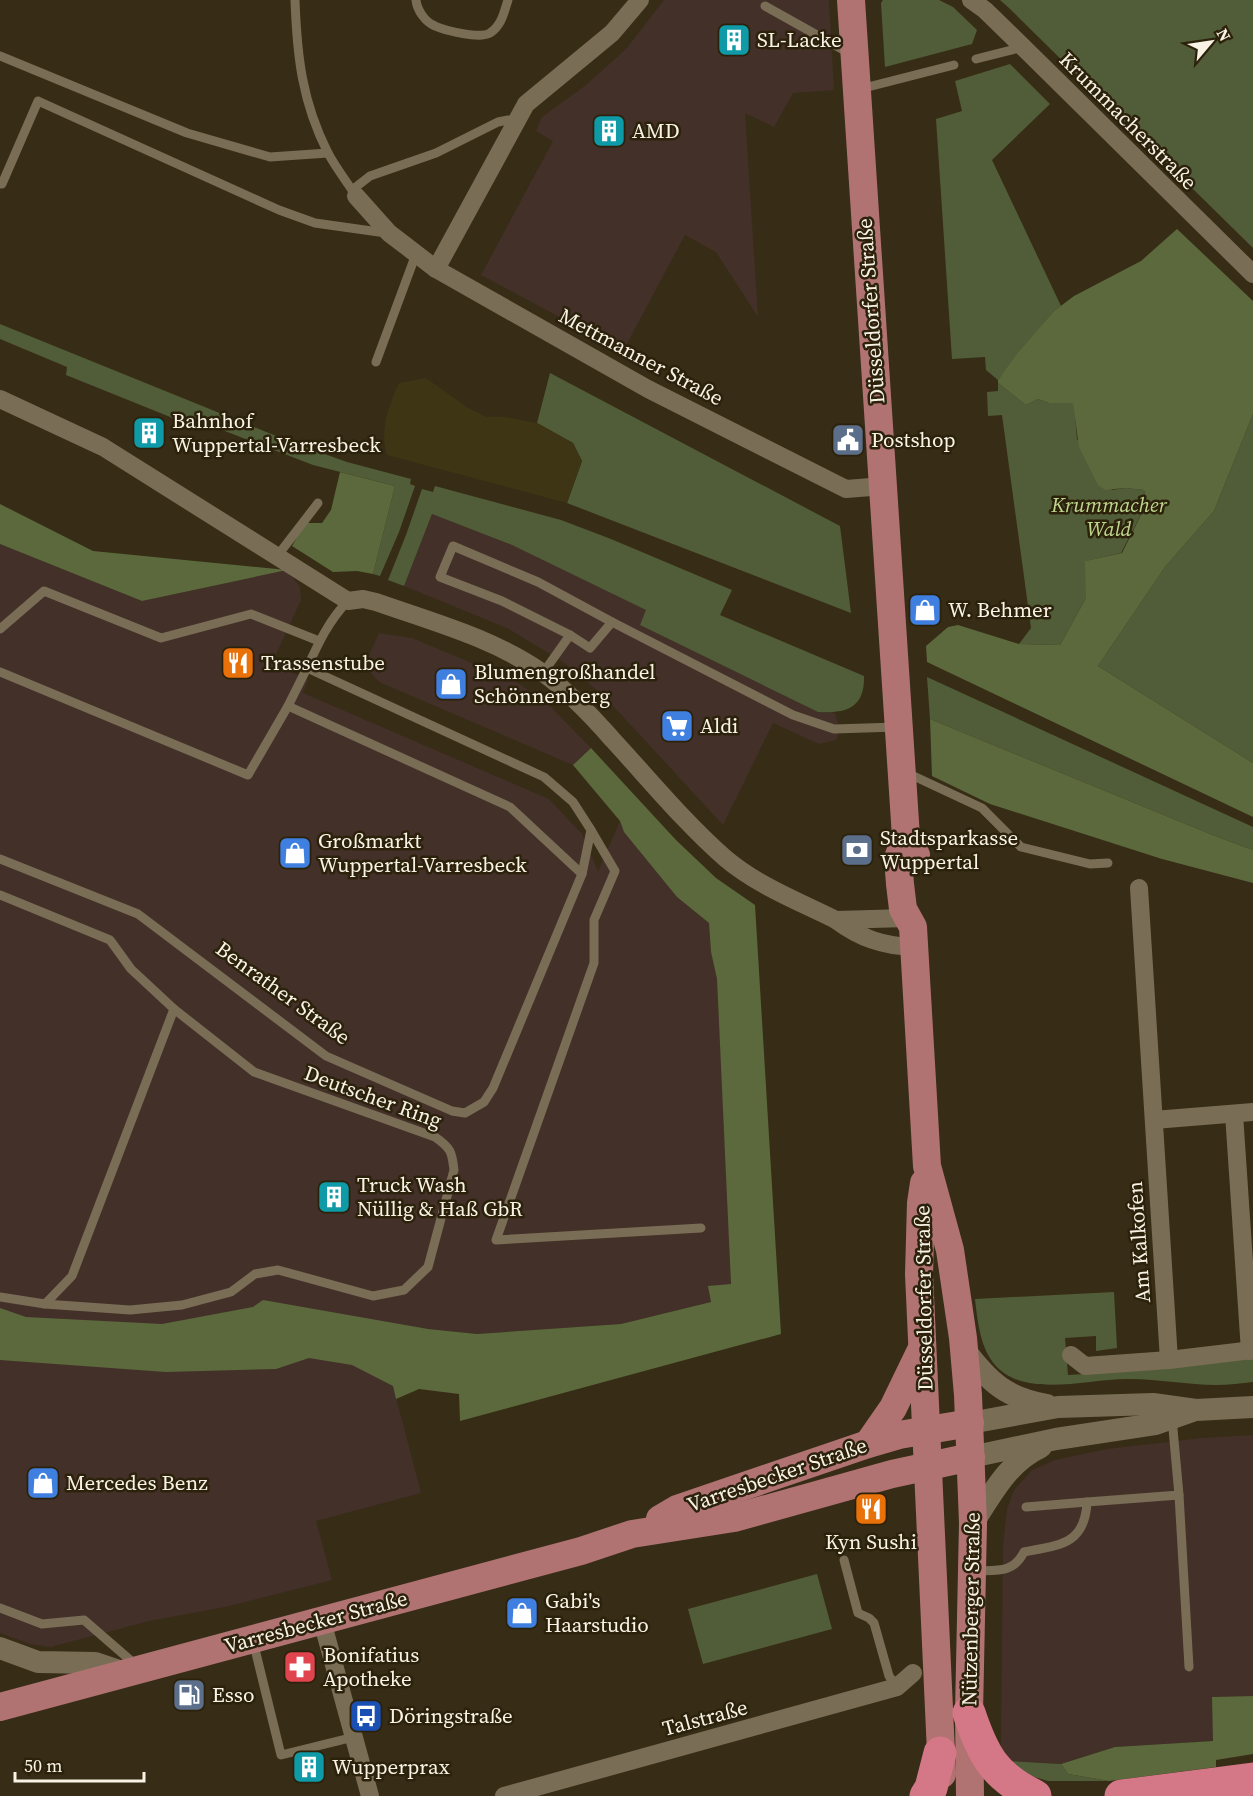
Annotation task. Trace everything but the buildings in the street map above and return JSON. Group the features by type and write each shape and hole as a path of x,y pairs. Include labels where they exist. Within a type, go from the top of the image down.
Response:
{"highway":[{"path":"969,1713 980,1744 994,1767 1019,1788 1035,1796"},
{"path":"926,1796 932,1788 940,1753"},
{"path":"1121,1796 1253,1779"}],"main road":[{"name":"Düsseldorfer Straße","path":"851,0 906,837 917,858 922,910 911,930 927,1166 950,1250 964,1349 970,1423"},
{"name":"Düsseldorfer Straße","path":"926,1430 926,1384 919,1274 921,1203 927,1166"},
{"path":"868,1444 893,1408 922,1347"},
{"name":"Varresbecker Straße","path":"632,1534 677,1509 868,1444 899,1435 970,1423"},
{"name":"Nützenberger Straße","path":"970,1423 973,1523 969,1713 970,1796"},
{"name":"Nützenberger Straße","path":"926,1430 938,1663 940,1753 945,1796"},
{"name":"Varresbecker Straße","path":"0,1707 581,1551 632,1534 734,1518 927,1465 971,1457"}],"street":[{"path":"436,269 526,104 612,33 640,0"},
{"name":"Krummacherstraße","path":"971,0 985,10 1253,274"},
{"name":"Mettmanner Straße","path":"354,193 389,233 436,269 648,389 846,489 884,486"},
{"path":"0,399 103,447 348,601 363,599 376,602 478,638 512,654 543,673 572,696 696,831 726,859 759,883 836,920 853,933 883,944 911,930"},
{"name":"Am Kalkofen","path":"1139,888 1169,1360"},
{"path":"836,920 911,930"},
{"path":"1154,1120 1253,1112"},
{"path":"1071,1355 1085,1366 1169,1360 1251,1350 1234,1114"},
{"path":"964,1349 985,1376 1000,1388 1018,1398 1058,1407"},
{"path":"970,1423 1058,1407 1153,1404 1196,1410 1253,1407"},
{"path":"971,1457 1056,1439 1155,1424 1196,1410"},
{"path":"973,1523 1004,1477 1019,1460 1056,1439"},
{"path":"322,1621 370,1796"},
{"path":"0,1648 38,1662 95,1663 132,1671"},
{"name":"Talstraße","path":"504,1796 897,1688 913,1673"}],"lane":[{"path":"295,0 296,47 303,87 328,153 354,193 370,176 436,153 498,122 516,121"},
{"path":"416,0 423,17 434,26 480,37 491,32 501,22 508,0"},
{"path":"765,6 854,56"},
{"path":"976,59 1023,47"},
{"path":"0,56 187,133 270,157 328,153"},
{"path":"856,91 954,65"},
{"path":"0,184 2,184 38,100 288,213 315,223 389,233"},
{"path":"376,362 416,254"},
{"path":"278,555 318,503"},
{"path":"612,622 590,648 570,635 502,601 440,577 453,546 538,582 793,715 834,729 899,727"},
{"path":"0,629 44,591 161,638 251,614 319,642"},
{"path":"0,672 248,775 288,706 319,642 337,611 348,601"},
{"path":"543,673 570,635"},
{"path":"307,668 544,777 573,802 615,871 594,920 594,963 496,1240 701,1228"},
{"path":"288,706 510,807 582,874"},
{"path":"902,771 982,808 1021,846 1090,864 1108,863"},
{"name":"Benrather Straße","path":"0,859 138,914 326,1056 452,1111 465,1113 484,1102 493,1088 582,874 591,830"},
{"name":"Deutscher Ring","path":"0,895 110,940 130,969 174,1009 254,1072 435,1137 448,1146 453,1156 454,1170 428,1267 404,1290 373,1296 278,1270 255,1274 231,1292 182,1305 130,1310 45,1304 0,1297"},
{"path":"45,1304 72,1276 174,1009"},
{"path":"1172,1418 1189,1667"},
{"path":"1026,1508 1179,1495"},
{"path":"972,1572 1008,1569 1020,1561 1024,1552 1063,1544 1074,1538 1086,1520 1087,1502"},
{"path":"844,1560 858,1613 874,1623 889,1676 897,1688"},
{"path":"0,1608 42,1624 84,1620 132,1671"},
{"path":"252,1638 281,1755 354,1737"}],"shaded area":[{"name":"AMD","path":"664,0 829,0 834,90 793,93 774,127 745,113 758,317 716,252 685,235 623,351 481,275 553,141 536,131 542,117 586,85 626,49"},
{"path":"432,514 512,545 647,610 640,625 818,712 835,713 840,731 836,740 819,744 773,723 723,825 604,696 563,662 507,628 404,586"},
{"path":"0,544 142,601 287,570 300,587 301,600 272,663 308,680 303,693 549,799 582,834 598,871 620,821 625,832 677,897 709,923 711,952 717,979 727,1169 731,1284 711,1302 621,1324 477,1334 428,1329 393,1386 421,1493 316,1521 332,1580 225,1607 149,1621 51,1647 30,1644 0,1633"},
{"name":"Blumengroßhandel Schönnenberg","path":"379,633 412,638 515,681 546,702 591,748 573,765 379,682 370,672 367,660"},
{"path":"1253,1435 1253,1696 1212,1697 1214,1741 1115,1747 1061,1764 1008,1761 1001,1749 1003,1545 1007,1509 1014,1490 1032,1470 1055,1460 1107,1449 1202,1438"}],"green space":[{"path":"883,0 939,0 953,7 977,30 972,44 885,67 881,3"},
{"path":"1000,0 1253,0 1253,248 1009,8"},
{"path":"1010,64 1050,104 992,160 1061,306 1054,311 998,380 986,370 985,357 952,359 936,119 962,111 955,81"},
{"path":"1177,229 1253,301 1253,414 1214,511 1165,567 1098,666 1253,763 1253,817 927,662 926,646 948,627 958,625 1019,644 1060,645 1086,598 1085,561 1122,553 1147,503 1144,490 1125,488 1105,490 1098,485 1079,447 1073,403 1049,403 1038,399 1026,405 998,383 998,380 1054,311 1074,296 1141,261"},
{"path":"0,324 291,442 347,462 411,479 410,484 415,486 380,576 373,574 395,486 313,465 204,423 200,429 66,375 67,367 0,339"},
{"path":"550,373 840,526 851,613 567,503 582,461 573,443 537,423"},
{"name":"Krummacher Wald","path":"998,383 1026,405 1038,399 1049,403 1074,403 1077,439 1112,490 1125,488 1144,490 1147,503 1121,553 1086,561 1086,598 1060,645 1019,644 1031,628 1002,415 988,416 987,392 998,391"},
{"path":"1253,414 1253,763 1098,666 1165,567 1214,511"},
{"path":"340,472 395,486 373,574 357,571 333,572 292,546 305,523 322,523 331,510"},
{"path":"435,486 561,520 732,590 720,615 864,676 861,695 852,707 845,710 818,712 640,625 646,610 512,545 432,514 404,586 388,580 422,489 433,492"},
{"path":"0,504 93,551 287,570 142,601 0,544"},
{"path":"927,677 1253,827 1253,850 930,719"},
{"path":"930,719 1253,850 1253,883 1162,859 990,804 932,776"},
{"path":"591,748 676,840 716,878 755,905 781,1334 460,1421 459,1394 419,1389 396,1399 393,1386 352,1365 309,1358 276,1369 166,1372 0,1360 0,1308 26,1317 162,1324 253,1307 263,1300 428,1329 477,1334 621,1324 711,1302 708,1286 731,1284 717,979 711,952 709,923 677,897 624,832 620,821 573,765"},
{"path":"1114,1292 1117,1348 1096,1351 1096,1336 1065,1338 1068,1375 1164,1369 1253,1357 1253,1382 1216,1385 1115,1379 1065,1384 1032,1384 1004,1373 990,1358 979,1330 975,1299"},
{"path":"817,1574 832,1629 703,1664 688,1609"},
{"path":"1253,1696 1253,1754 1216,1760 1216,1767 1109,1781 1068,1774 1061,1764 1115,1747 1213,1741 1212,1697"},
{"path":"1008,1761 1061,1764 1068,1774 1109,1781 1048,1781 1031,1776"}],"sand":[{"path":"426,378 468,408 487,417 505,417 537,423 573,443 582,461 567,503 387,455 385,428 389,409 399,383"}],"place":[{"name":"SL-Lacke","path":"734,40"},
{"name":"AMD","path":"609,131"},
{"name":"Bahnhof Wuppertal-Varresbeck","path":"149,433"},
{"name":"Postshop","path":"848,440"},
{"name":"W. Behmer","path":"925,610"},
{"name":"Trassenstube","path":"238,663"},
{"name":"Blumengroßhandel Schönnenberg","path":"451,684"},
{"name":"Aldi","path":"677,726"},
{"name":"Stadtsparkasse Wuppertal","path":"857,850"},
{"name":"Großmarkt Wuppertal-Varresbeck","path":"295,853"},
{"name":"Truck Wash Nüllig & Haß GbR","path":"334,1197"},
{"name":"Mercedes Benz","path":"43,1483"},
{"name":"Kyn Sushi","path":"871,1509"},
{"name":"Gabi's Haarstudio","path":"522,1613"},
{"name":"Bonifatius Apotheke","path":"300,1667"},
{"name":"Esso","path":"189,1695"},
{"name":"Döringstraße","path":"366,1716"},
{"name":"Wupperprax","path":"309,1767"}]}
